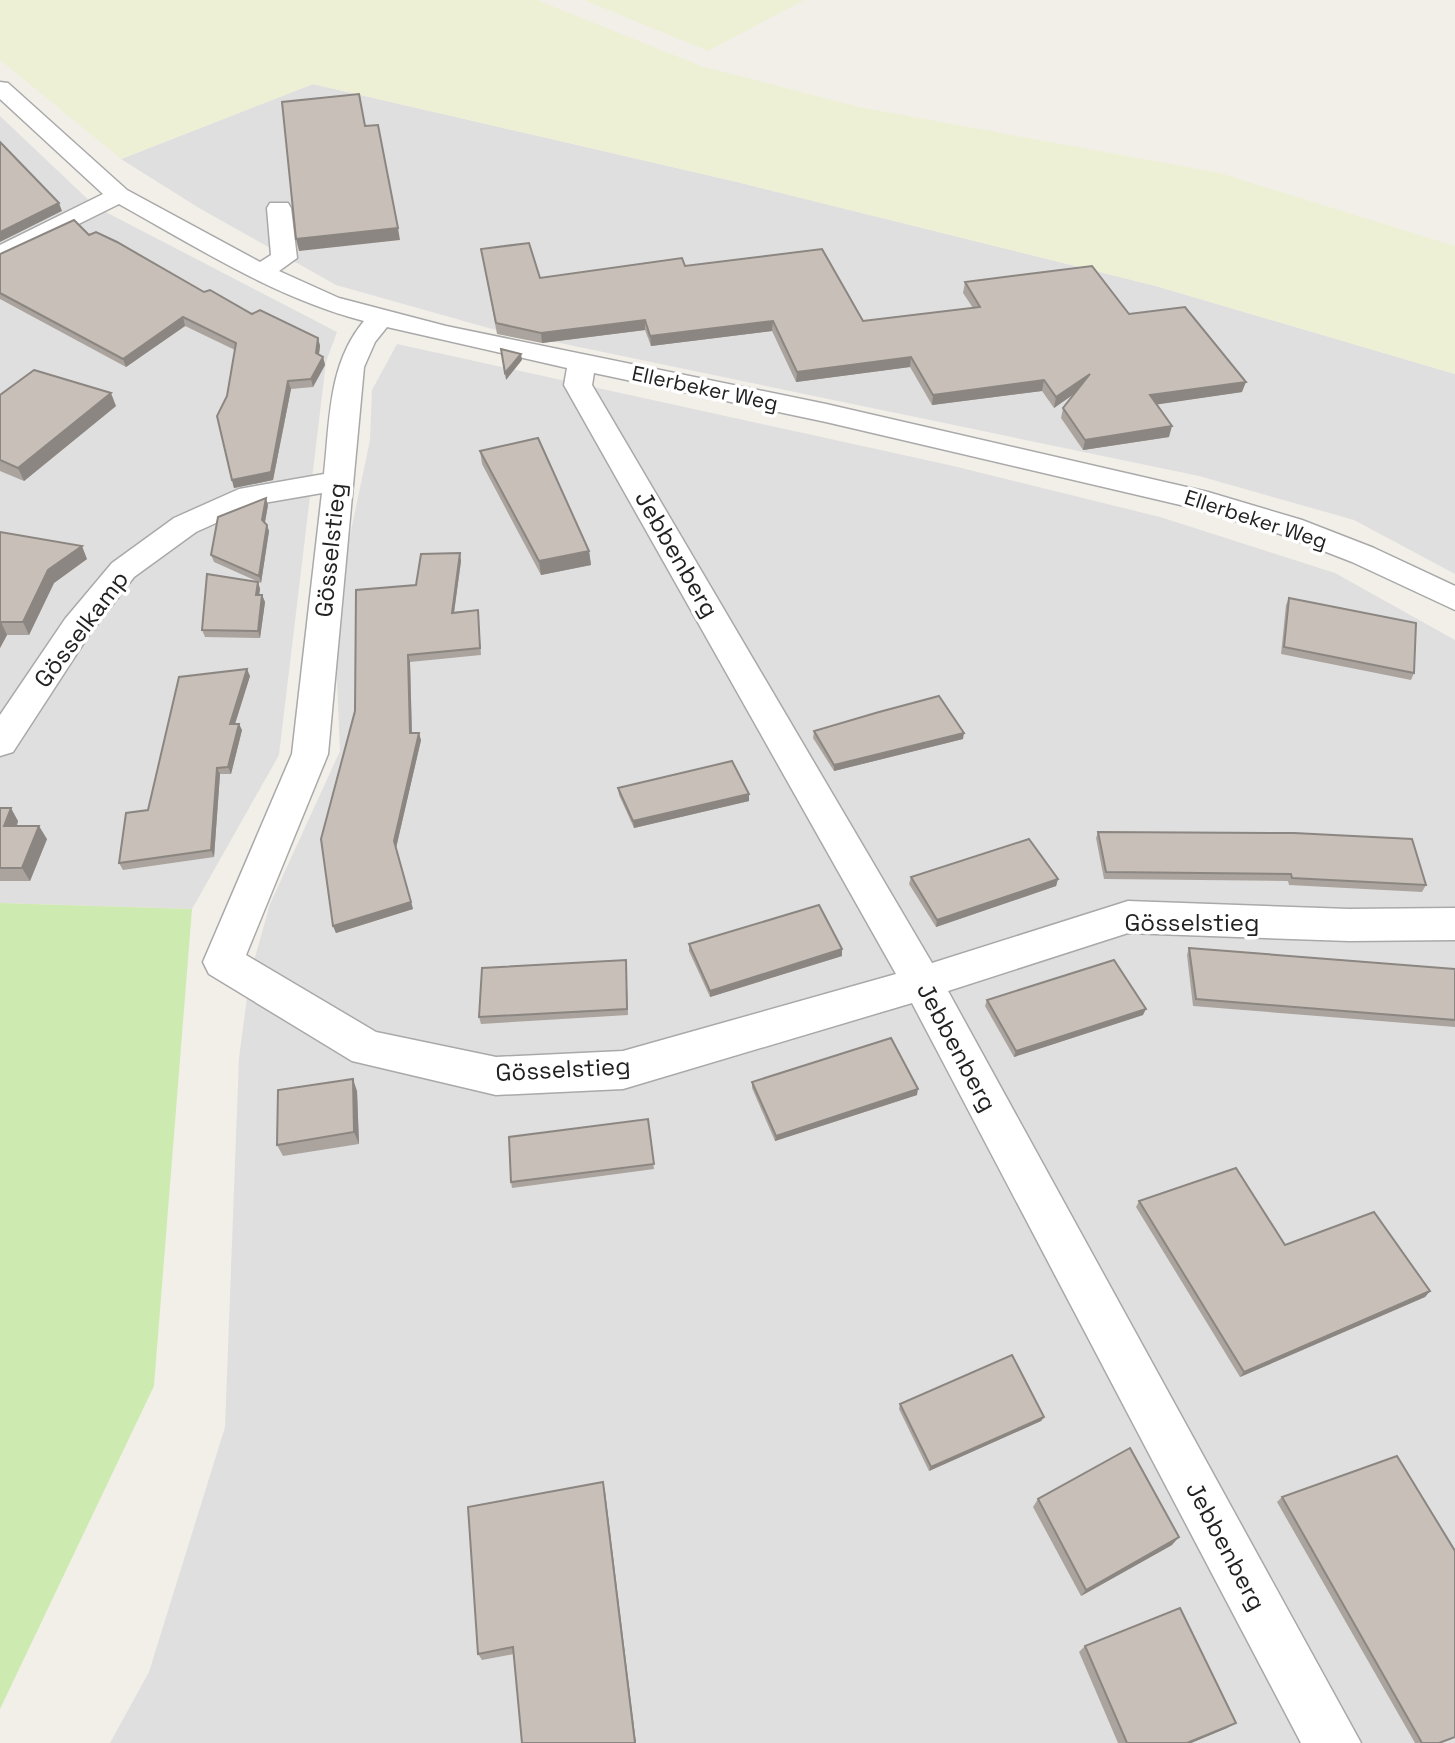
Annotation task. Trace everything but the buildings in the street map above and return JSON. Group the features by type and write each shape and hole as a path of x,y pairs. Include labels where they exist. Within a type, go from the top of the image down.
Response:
{"street":[{"name":"Ellerbeker Weg","path":"0,88 14,115 119,195 260,272 330,304 380,318 1082,470 1197,499 1291,527 1363,555 1455,599"},
{"path":"0,255 119,195"},
{"path":"260,272 284,258 279,208"},
{"name":"Gösselstieg","path":"380,318 362,340 349,368 310,754 223,962 367,1048 496,1076 623,1070 922,983 1128,917 1349,925 1455,924"},
{"name":"Jebbenberg","path":"582,362 578,385 922,983 1327,1742"},
{"name":"Gösselkamp","path":"0,743 77,627 122,570 184,525 250,496 337,481"}],"shaded area":[{"path":"313,84 733,181 1156,286 1455,374 1455,574 1354,520 1199,476 492,329 336,285 199,208 121,159"},
{"path":"0,116 96,207 337,332 326,362 279,755 192,909 0,903"},
{"path":"397,344 949,465 1160,517 1335,573 1455,640 1455,1743 110,1743 149,1672 225,1427 239,1058 250,975 270,904 340,751 334,612 370,440 372,390"}],"green space":[{"path":"0,0 537,0 701,66 859,107 1220,173 1455,246 1455,374 1156,286 733,181 313,84 121,159 0,60"},
{"path":"584,0 804,0 708,51"},
{"path":"0,903 192,909 154,1386 0,1709"}]}
